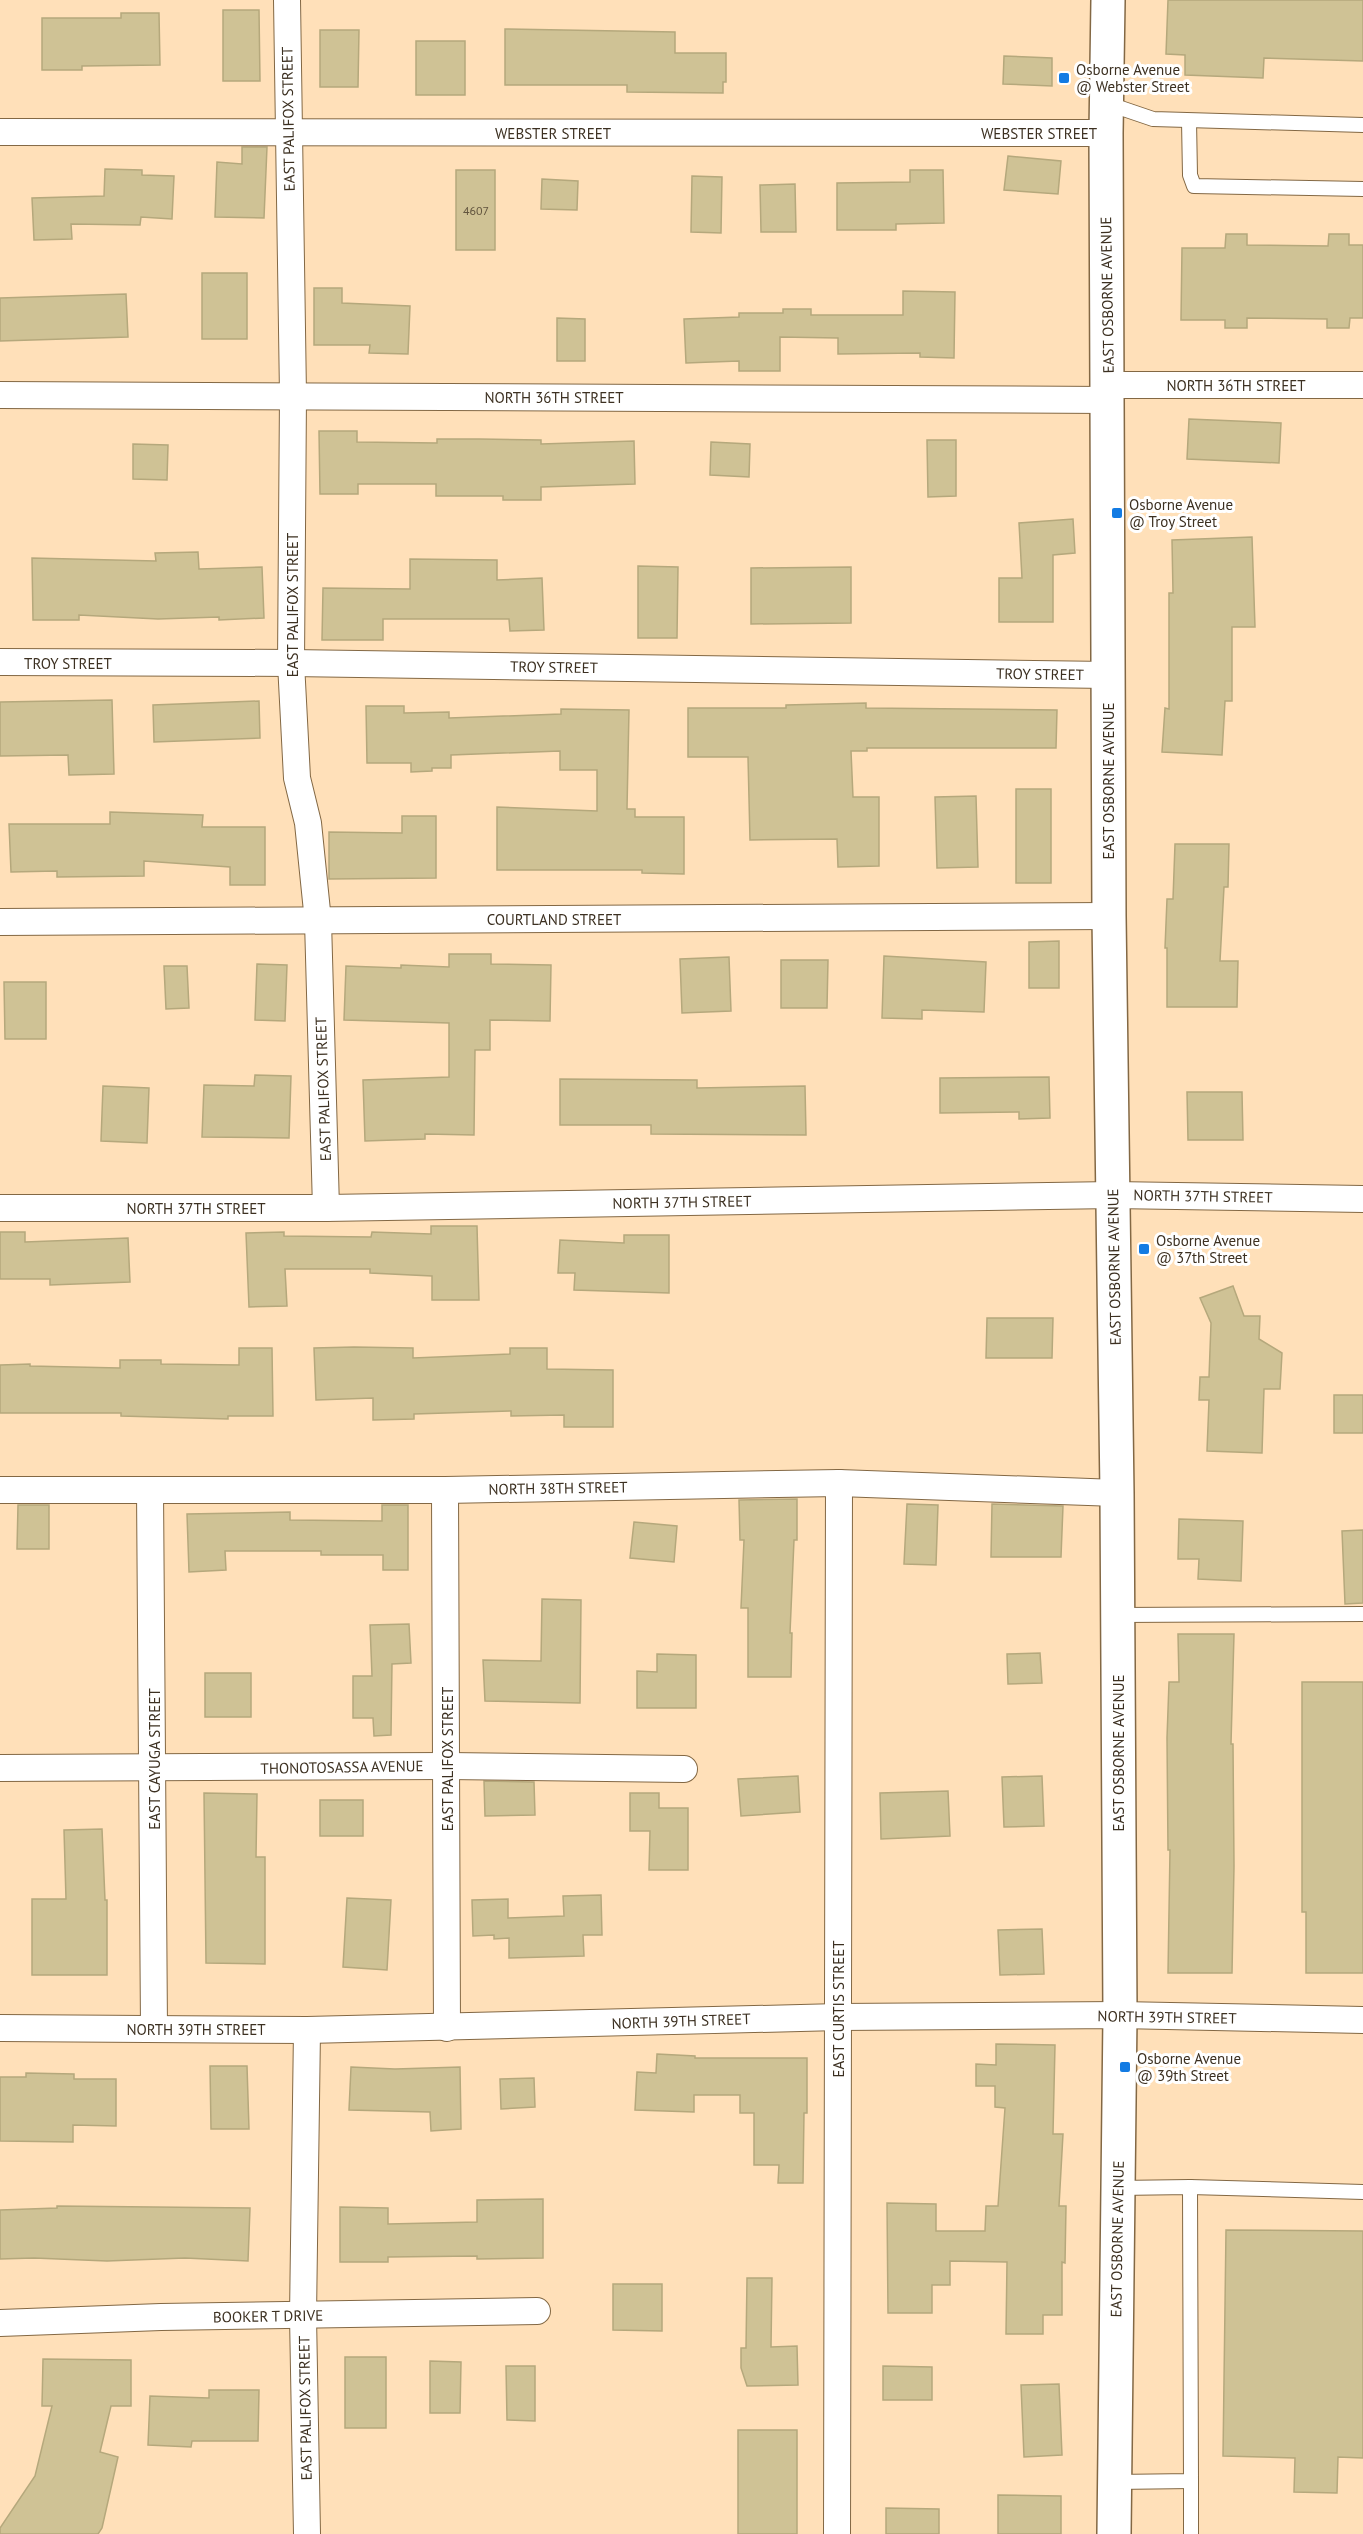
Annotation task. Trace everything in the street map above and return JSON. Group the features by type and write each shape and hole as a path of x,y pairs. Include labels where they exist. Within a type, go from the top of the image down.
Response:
{"street":[{"name":"EAST PALIFOX STREET","path":"287,0 293,395 291,663 297,778 308,823 318,921 326,1208"},
{"name":"EAST OSBORNE AVENUE","path":"1108,0 1106,118 1108,916 1117,1493 1120,2015 1114,2534"},
{"name":"WEBSTER STREET","path":"0,132 288,133 1106,118"},
{"name":"NORTH 36TH STREET","path":"0,395 1108,392 1363,385"},
{"name":"TROY STREET","path":"0,662 291,663 1108,675"},
{"name":"COURTLAND STREET","path":"0,922 1108,916"},
{"name":"NORTH 37TH STREET","path":"0,1208 326,1208 1113,1194 1363,1199"},
{"name":"NORTH 38TH STREET","path":"0,1490 445,1490 838,1483 1117,1493"},
{"name":"EAST CURTIS STREET","path":"837,2534 838,1483"},
{"name":"EAST CAYUGA STREET","path":"150,1490 154,1769 154,2028"},
{"name":"EAST PALIFOX STREET","path":"445,1490 448,1766 447,2028"},
{"name":"THONOTOSASSA AVENUE","path":"0,1768 448,1766 684,1769"},
{"name":"NORTH 39TH STREET","path":"0,2028 307,2030 838,2017 1120,2015 1363,2020"},
{"name":"EAST PALIFOX STREET","path":"307,2030 303,2316 307,2534"},
{"name":"BOOKER T DRIVE","path":"0,2323 537,2312"}],"lane":[{"path":"1106,118 1363,125"},
{"path":"1189,121 1190,176 1194,186 1363,189"},
{"path":"1118,1615 1363,1614"},
{"path":"1190,2187 1191,2534"},
{"path":"1118,2188 1190,2187 1363,2192"},
{"path":"1115,2482 1191,2481"}],"building":[{"path":"1168,0 1363,0 1363,61 1264,58 1263,78 1185,75 1185,55 1166,54"},
{"path":"223,10 259,10 260,81 223,81"},
{"path":"121,13 159,13 160,65 82,66 82,70 42,70 42,18 121,18"},
{"path":"505,29 675,32 675,53 726,53 726,82 723,82 723,93 627,92 627,85 505,85"},
{"path":"320,30 359,30 358,87 320,87"},
{"path":"416,41 465,41 465,95 416,95"},
{"path":"1004,56 1052,58 1052,86 1003,84"},
{"path":"242,147 267,147 264,218 215,217 217,162 242,164"},
{"path":"1008,156 1061,161 1058,194 1004,190"},
{"path":"105,169 142,170 142,175 174,176 172,219 141,217 140,225 71,224 72,239 34,240 32,198 104,196"},
{"path":"456,170 495,170 495,250 456,250"},
{"path":"910,170 943,170 944,223 896,224 896,230 837,230 837,183 910,182"},
{"path":"692,176 722,177 721,233 691,232"},
{"path":"542,179 578,181 577,210 541,209"},
{"path":"795,184 796,232 761,232 760,185"},
{"path":"1226,234 1247,234 1247,245 1328,246 1329,234 1349,234 1349,245 1363,245 1363,318 1350,318 1349,328 1327,328 1327,319 1247,318 1247,328 1225,328 1225,320 1181,320 1182,248 1225,248"},
{"path":"202,273 247,273 247,339 202,339"},
{"path":"314,288 342,288 342,303 410,306 408,354 369,353 370,345 314,345"},
{"path":"903,291 955,292 954,358 920,357 920,353 838,354 838,338 780,337 780,371 739,371 739,361 686,363 684,319 739,317 739,313 783,313 783,309 811,309 811,315 903,315"},
{"path":"126,294 128,337 0,341 0,298"},
{"path":"557,318 585,319 585,361 557,361"},
{"path":"1189,419 1281,423 1279,463 1187,459"},
{"path":"319,431 357,431 357,442 437,443 437,439 541,440 541,444 634,441 635,484 541,487 541,500 503,500 503,496 436,496 436,484 358,484 358,494 320,494"},
{"path":"927,440 956,440 956,496 928,497"},
{"path":"711,442 750,444 749,477 710,475"},
{"path":"133,444 168,445 167,480 133,479"},
{"path":"1073,519 1075,553 1053,555 1053,622 999,622 999,578 1022,578 1019,523"},
{"path":"1252,537 1255,627 1232,627 1232,701 1225,701 1222,755 1162,752 1165,708 1169,709 1169,593 1173,593 1172,540"},
{"path":"198,552 199,569 262,567 264,618 219,620 219,617 158,619 79,615 79,620 33,620 32,558 156,561 155,553"},
{"path":"410,559 497,560 497,580 542,578 544,630 510,631 509,619 383,619 383,640 322,640 323,588 410,589"},
{"path":"638,566 678,567 677,638 638,638"},
{"path":"851,567 851,623 751,624 751,568"},
{"path":"112,700 114,774 69,775 68,755 0,756 0,702"},
{"path":"259,701 260,738 154,742 153,705"},
{"path":"866,703 866,708 1057,710 1056,748 867,748 867,751 851,751 853,797 879,797 879,866 838,867 837,839 750,840 748,757 688,757 688,708 786,708 786,705"},
{"path":"366,706 404,706 404,713 449,712 449,718 561,714 561,709 629,710 627,809 635,809 635,817 684,817 684,874 642,873 642,870 497,870 497,807 597,811 597,770 560,770 560,751 451,755 451,768 432,768 432,771 411,772 411,763 367,763"},
{"path":"1016,789 1051,789 1051,883 1016,883"},
{"path":"976,796 978,867 937,868 935,797"},
{"path":"110,812 203,815 202,827 265,827 265,885 230,885 230,867 144,861 144,876 57,877 57,871 11,872 9,824 110,824"},
{"path":"402,816 436,816 436,878 329,879 329,832 402,833"},
{"path":"1175,844 1229,844 1228,887 1224,887 1220,961 1238,961 1237,1007 1167,1007 1167,948 1165,948 1167,899 1173,899"},
{"path":"1059,941 1059,988 1029,988 1029,942"},
{"path":"449,954 491,954 491,964 551,965 550,1021 490,1020 490,1050 475,1050 474,1135 425,1134 425,1139 365,1141 363,1080 449,1077 449,1023 344,1020 346,966 449,967"},
{"path":"884,956 986,962 984,1012 922,1010 922,1019 882,1018"},
{"path":"729,957 731,1011 682,1013 680,959"},
{"path":"781,960 828,960 827,1008 781,1008"},
{"path":"257,964 287,965 285,1021 255,1020"},
{"path":"164,966 187,966 189,1008 166,1009"},
{"path":"4,982 46,982 46,1039 5,1039"},
{"path":"255,1075 291,1076 289,1138 202,1137 204,1085 254,1086"},
{"path":"1049,1077 1050,1118 1019,1119 1019,1112 940,1113 940,1078"},
{"path":"560,1079 697,1080 697,1088 805,1086 806,1135 651,1134 651,1125 560,1125"},
{"path":"103,1086 149,1088 147,1143 101,1141"},
{"path":"1187,1092 1242,1092 1243,1140 1188,1140"},
{"path":"431,1226 477,1226 479,1300 432,1300 432,1276 370,1273 370,1269 285,1269 287,1306 249,1307 246,1233 284,1232 284,1236 371,1237 372,1232 431,1234"},
{"path":"0,1232 25,1232 25,1242 128,1238 130,1282 50,1285 50,1279 0,1279"},
{"path":"624,1235 669,1235 669,1293 574,1290 575,1273 558,1273 560,1240 624,1243"},
{"path":"1233,1286 1244,1316 1260,1316 1259,1339 1282,1353 1280,1389 1264,1389 1262,1453 1207,1451 1209,1400 1199,1400 1200,1377 1209,1377 1211,1323 1200,1298"},
{"path":"987,1318 1053,1318 1052,1358 986,1358"},
{"path":"239,1348 272,1348 273,1416 228,1416 228,1419 121,1416 121,1413 0,1413 0,1365 120,1368 120,1360 161,1360 161,1364 239,1365"},
{"path":"314,1348 413,1348 413,1358 510,1354 510,1348 547,1348 547,1369 613,1370 613,1427 564,1427 564,1415 511,1416 511,1411 414,1414 414,1419 373,1420 373,1398 316,1400"},
{"path":"1334,1395 1363,1395 1363,1433 1334,1433"},
{"path":"797,1499 797,1540 794,1540 790,1633 792,1633 791,1677 748,1677 748,1608 741,1608 744,1540 740,1540 739,1500"},
{"path":"907,1504 938,1505 936,1565 904,1564"},
{"path":"992,1504 1063,1506 1061,1557 991,1557"},
{"path":"18,1505 49,1505 49,1549 17,1549"},
{"path":"382,1505 408,1505 408,1570 383,1570 383,1555 321,1555 321,1551 225,1551 226,1570 189,1572 187,1514 290,1512 290,1520 382,1521"},
{"path":"1179,1519 1243,1521 1241,1581 1198,1579 1199,1559 1178,1559"},
{"path":"634,1522 677,1526 674,1562 630,1558"},
{"path":"1363,1530 1363,1603 1345,1604 1342,1531"},
{"path":"542,1599 581,1600 580,1703 485,1701 483,1660 541,1661"},
{"path":"409,1624 411,1663 392,1664 391,1735 374,1736 373,1718 353,1718 353,1676 372,1676 370,1625"},
{"path":"1178,1634 1234,1634 1231,1744 1233,1744 1234,1866 1232,1973 1168,1973 1170,1850 1168,1850 1167,1738 1169,1682 1179,1682"},
{"path":"1040,1653 1042,1683 1008,1684 1007,1654"},
{"path":"657,1654 696,1655 696,1708 637,1708 637,1671 657,1672"},
{"path":"205,1673 251,1673 251,1717 205,1717"},
{"path":"1302,1682 1363,1682 1363,1973 1306,1973 1306,1912 1302,1912"},
{"path":"798,1776 800,1812 741,1816 738,1779"},
{"path":"1042,1776 1044,1826 1004,1827 1002,1777"},
{"path":"484,1781 534,1782 535,1815 485,1816"},
{"path":"948,1791 950,1836 881,1839 880,1793"},
{"path":"204,1793 257,1794 256,1857 265,1857 265,1964 206,1963"},
{"path":"630,1793 659,1793 659,1808 688,1808 688,1870 649,1870 650,1831 630,1831"},
{"path":"320,1800 363,1800 363,1836 320,1836"},
{"path":"102,1829 105,1900 107,1900 107,1975 32,1975 32,1899 66,1899 64,1830"},
{"path":"601,1895 602,1935 583,1935 584,1956 509,1958 509,1938 494,1939 494,1935 473,1936 472,1900 508,1899 508,1918 564,1916 563,1896"},
{"path":"347,1898 391,1900 387,1970 343,1967"},
{"path":"1042,1929 1044,1974 1000,1975 998,1930"},
{"path":"996,2044 1055,2045 1053,2134 1063,2134 1059,2206 1066,2206 1065,2263 1062,2262 1062,2315 1043,2315 1043,2334 1006,2334 1007,2262 950,2261 950,2285 932,2285 932,2313 888,2313 887,2203 936,2204 936,2231 985,2231 986,2206 998,2206 1005,2108 995,2107 995,2086 976,2086 976,2064 996,2065"},
{"path":"657,2054 695,2056 695,2058 807,2058 803,2183 778,2183 779,2165 754,2165 754,2113 740,2113 740,2095 694,2095 694,2112 635,2110 637,2072 656,2073"},
{"path":"210,2066 247,2066 249,2129 211,2129"},
{"path":"351,2067 395,2069 460,2067 461,2129 431,2131 430,2112 349,2110"},
{"path":"26,2073 74,2074 74,2079 116,2079 116,2126 73,2125 73,2142 0,2141 0,2077 26,2077"},
{"path":"534,2078 535,2107 501,2109 500,2079"},
{"path":"543,2199 543,2258 388,2257 388,2262 340,2262 340,2207 388,2208 388,2224 477,2222 477,2200"},
{"path":"57,2206 250,2208 248,2261 185,2258 107,2261 0,2259 0,2210 57,2208"},
{"path":"1226,2230 1363,2231 1363,2458 1338,2457 1337,2493 1294,2492 1295,2458 1223,2456"},
{"path":"747,2278 772,2278 771,2347 797,2346 798,2385 747,2386 741,2368 741,2348 746,2348"},
{"path":"613,2284 662,2284 662,2331 613,2330"},
{"path":"345,2357 386,2357 386,2428 345,2428"},
{"path":"43,2359 131,2360 131,2406 111,2406 100,2452 118,2457 102,2528 98,2534 0,2534 0,2528 35,2476 52,2406 42,2406"},
{"path":"430,2361 461,2362 460,2413 430,2413"},
{"path":"506,2366 535,2366 535,2421 507,2420"},
{"path":"883,2366 932,2367 932,2400 883,2400"},
{"path":"1059,2384 1062,2455 1024,2457 1021,2385"},
{"path":"209,2390 259,2390 258,2441 192,2441 191,2447 148,2445 150,2396 209,2398"},
{"path":"738,2430 797,2430 797,2534 738,2534"},
{"path":"998,2495 1061,2496 1061,2534 998,2534"},
{"path":"886,2508 939,2509 939,2534 886,2534"}],"place":[{"name":"Osborne Avenue @ Webster Street","path":"1064,78"},
{"name":"Osborne Avenue @ Troy Street","path":"1117,513"},
{"name":"Osborne Avenue @ 37th Street","path":"1144,1249"},
{"name":"Osborne Avenue @ 39th Street","path":"1125,2067"}]}
